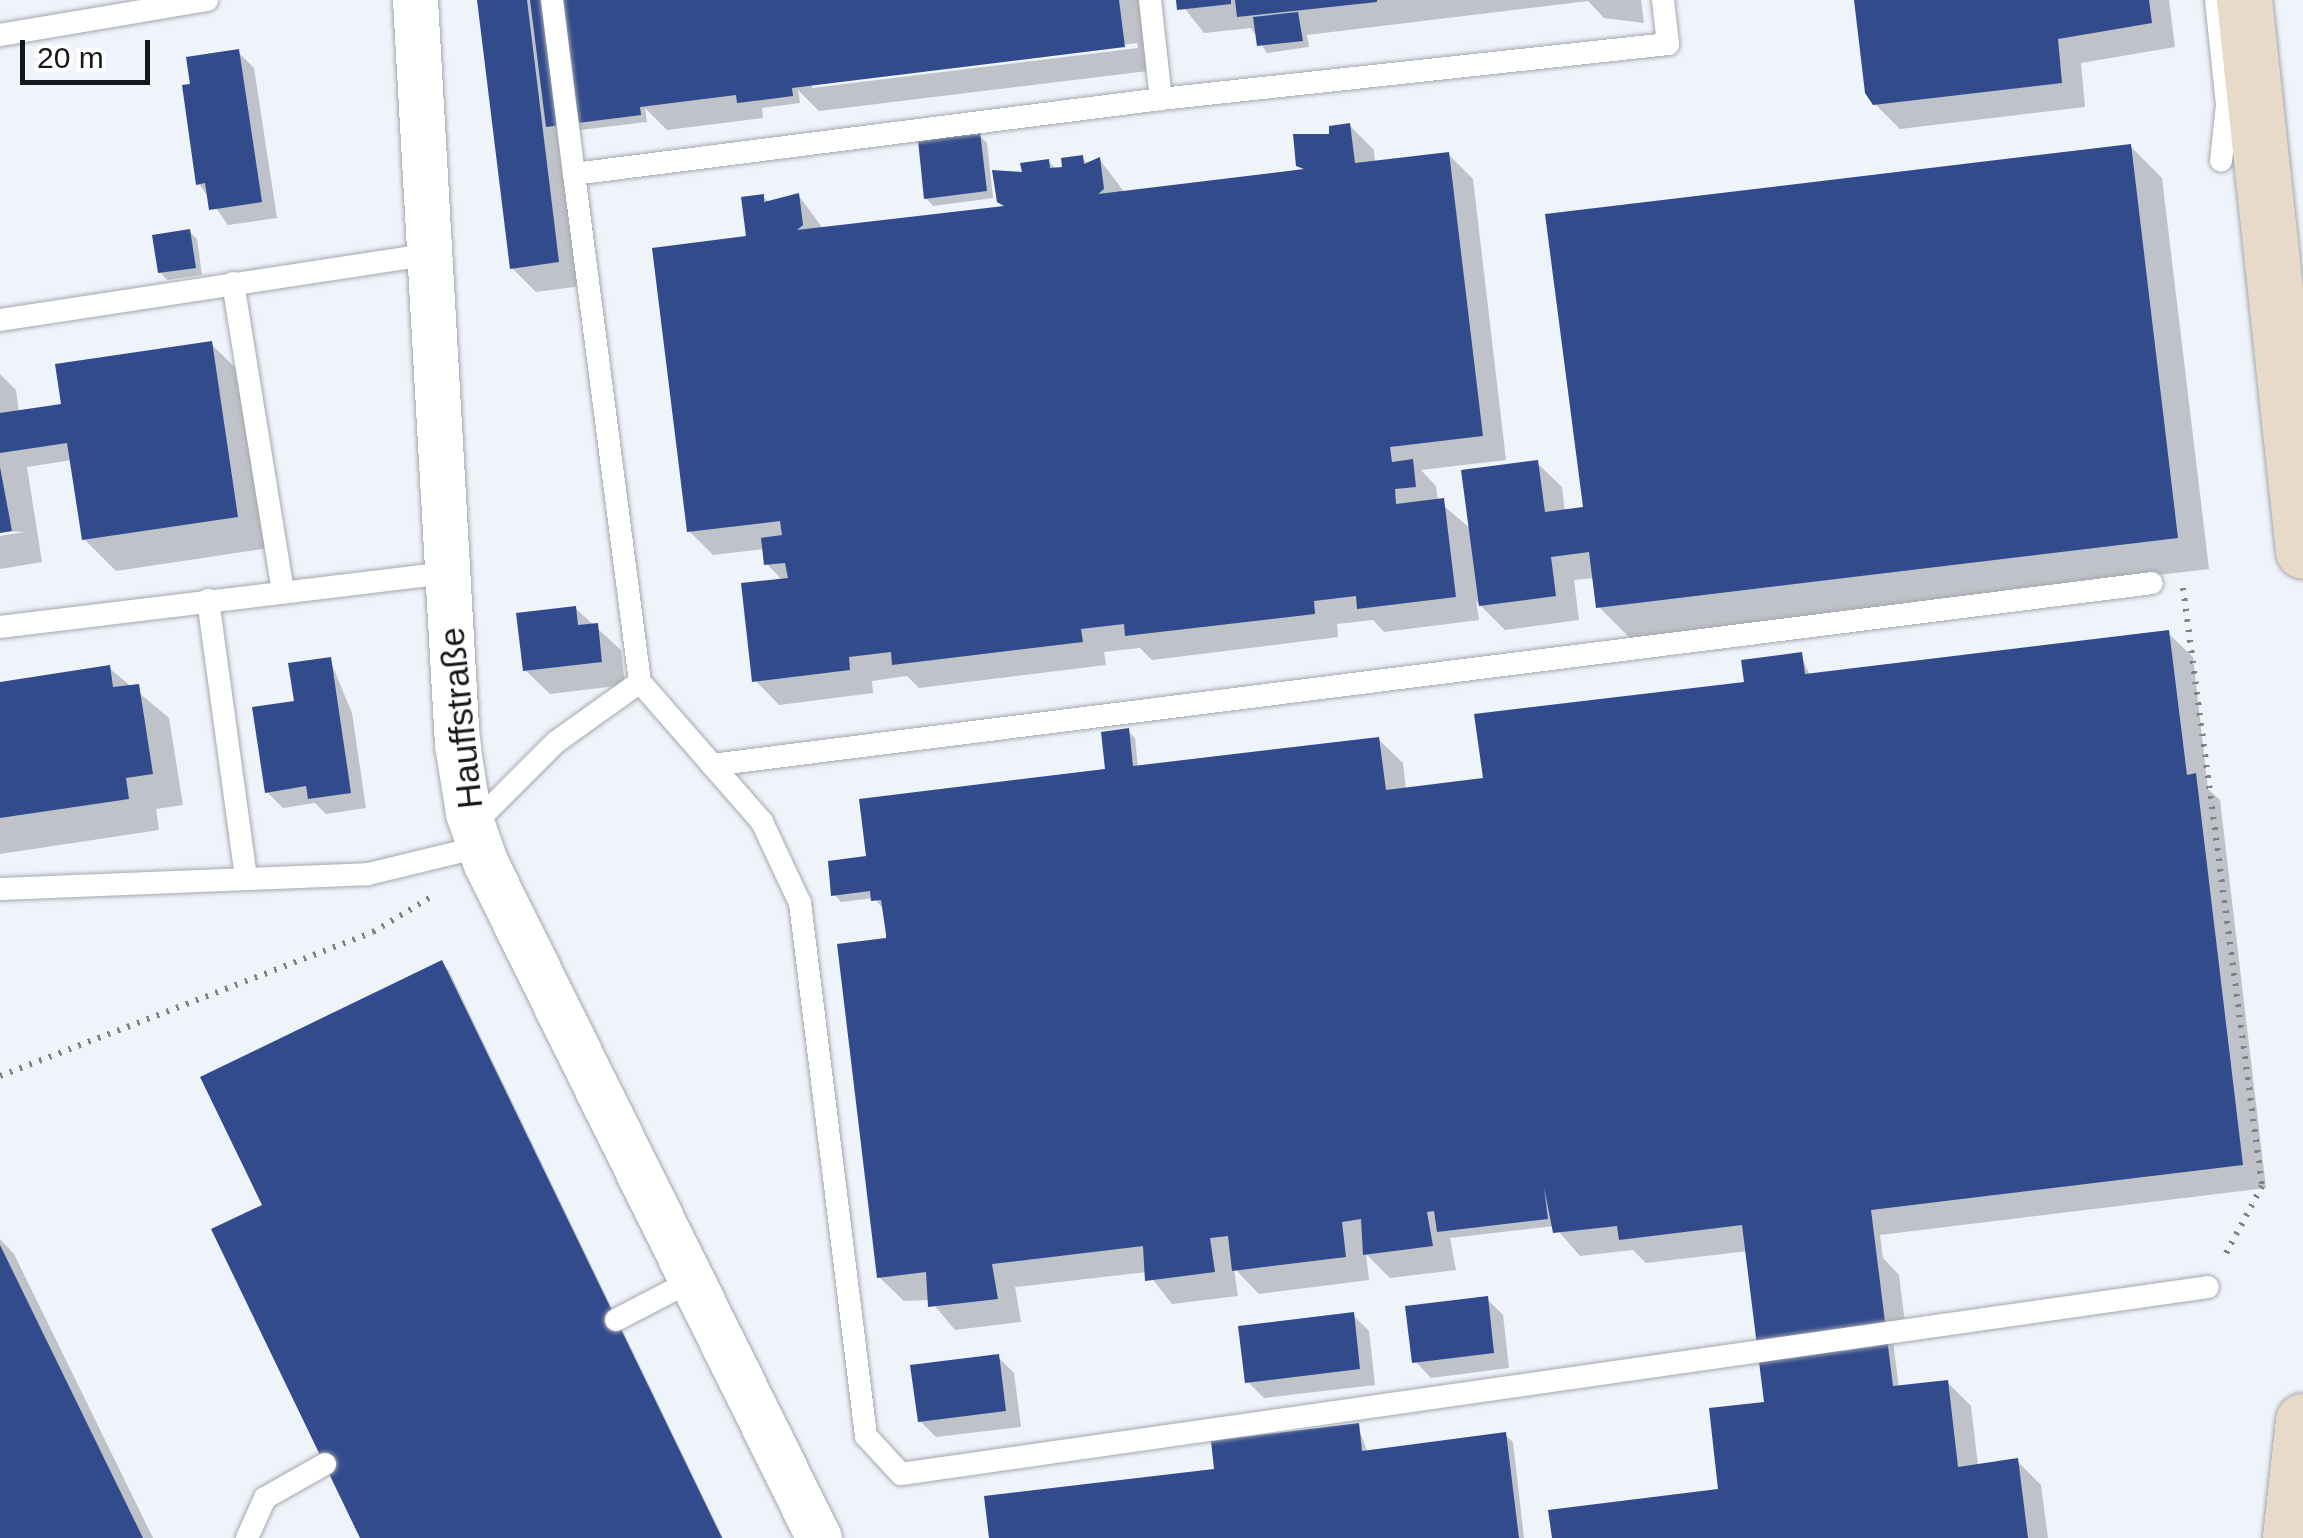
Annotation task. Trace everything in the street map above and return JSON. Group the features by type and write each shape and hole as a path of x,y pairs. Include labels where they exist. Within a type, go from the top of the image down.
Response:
{"main road":[{"path":"2244,0 2290,301 2303,551"},
{"path":"2290,1538 2303,1421"}],"street":[{"name":"Hauffstraße","path":"415,0 460,781 480,845 819,1538"}],"lane":[{"path":"0,34 207,0"},
{"path":"552,0 640,682 762,822 800,902 866,1436 900,1474 2208,1287"},
{"path":"1150,0 1161,99"},
{"path":"574,174 1161,99 1668,44 1663,0"},
{"path":"2216,0 2227,105 2220,160"},
{"path":"0,320 430,254"},
{"path":"233,283 284,591"},
{"path":"0,626 447,574"},
{"path":"712,765 2152,583"},
{"path":"208,600 246,876"},
{"path":"0,889 368,874 480,845 556,742 640,682"},
{"path":"616,1320 694,1280"},
{"path":"247,1538 265,1498 324,1464"}],"path":[{"path":"2186,589 2262,1186 2208,1287"},
{"path":"0,1076 373,932 480,845"}],"building":[{"path":"477,0 527,0 559,262 510,269"},
{"path":"530,0 1119,0 1125,47 792,88 793,96 737,103 736,95 640,107 641,115 546,127"},
{"path":"1176,0 1231,0 1231,4 1177,10"},
{"path":"1235,0 1377,0 1377,2 1237,17"},
{"path":"1854,0 2149,0 2152,23 2058,39 2062,83 1873,105 1865,93"},
{"path":"1298,12 1303,41 1257,46 1253,17"},
{"path":"239,49 262,202 209,210 205,183 196,185 182,85 190,84 186,57"},
{"path":"1350,123 1355,163 1449,152 1483,436 1390,447 1392,462 1413,459 1416,487 1395,489 1396,504 1444,498 1456,597 1357,609 1356,596 1314,601 1315,614 1125,636 1124,624 1081,629 1083,642 892,665 891,652 849,657 850,670 752,682 741,583 788,578 785,563 764,565 761,538 782,535 780,521 687,532 652,248 746,236 741,197 764,194 764,202 799,193 803,225 797,230 1004,206 997,202 992,170 1022,172 1020,163 1049,159 1050,168 1062,167 1061,158 1083,155 1084,164 1100,157 1104,189 1098,194 1304,169 1296,166 1293,134 1329,134 1329,126"},
{"path":"980,132 987,191 924,199 918,140"},
{"path":"2131,144 2178,538 1596,608 1589,552 1551,557 1556,596 1479,606 1461,470 1538,460 1545,512 1583,507 1545,214"},
{"path":"190,229 196,268 158,273 152,235"},
{"path":"212,341 238,517 82,540 67,443 0,453 0,413 61,404 55,364"},
{"path":"0,467 12,531 0,533"},
{"path":"576,606 578,625 598,623 602,662 523,671 516,613"},
{"path":"2169,630 2187,775 2196,773 2243,1165 1871,1210 1893,1386 1948,1380 1958,1467 2018,1458 2028,1538 1552,1538 1548,1510 1718,1489 1709,1408 1764,1402 1742,1225 1619,1240 1617,1226 1553,1233 1544,1187 1548,1219 1437,1232 1434,1211 1427,1212 1433,1246 1363,1255 1361,1219 1342,1222 1346,1257 1232,1271 1228,1236 1210,1238 1215,1272 1145,1281 1143,1246 992,1264 998,1299 928,1307 926,1272 877,1278 837,944 886,938 886,934 881,900 871,901 870,891 831,896 828,861 866,856 859,799 1105,769 1101,732 1129,728 1133,766 1379,737 1386,790 1483,778 1474,714 1744,682 1741,660 1802,652 1805,674"},
{"path":"331,657 351,793 308,799 306,786 265,793 252,707 294,701 288,663"},
{"path":"110,665 113,687 139,684 153,774 126,778 129,799 0,818 0,682"},
{"path":"442,960 722,1538 360,1538 211,1229 262,1205 200,1077"},
{"path":"0,1245 143,1538 0,1538"},
{"path":"1488,1296 1494,1353 1412,1363 1405,1306"},
{"path":"1354,1312 1360,1369 1245,1383 1238,1326"},
{"path":"999,1354 1006,1411 918,1422 910,1365"},
{"path":"1359,1423 1362,1451 1506,1432 1519,1538 989,1538 984,1496 1214,1469 1211,1441"}]}
